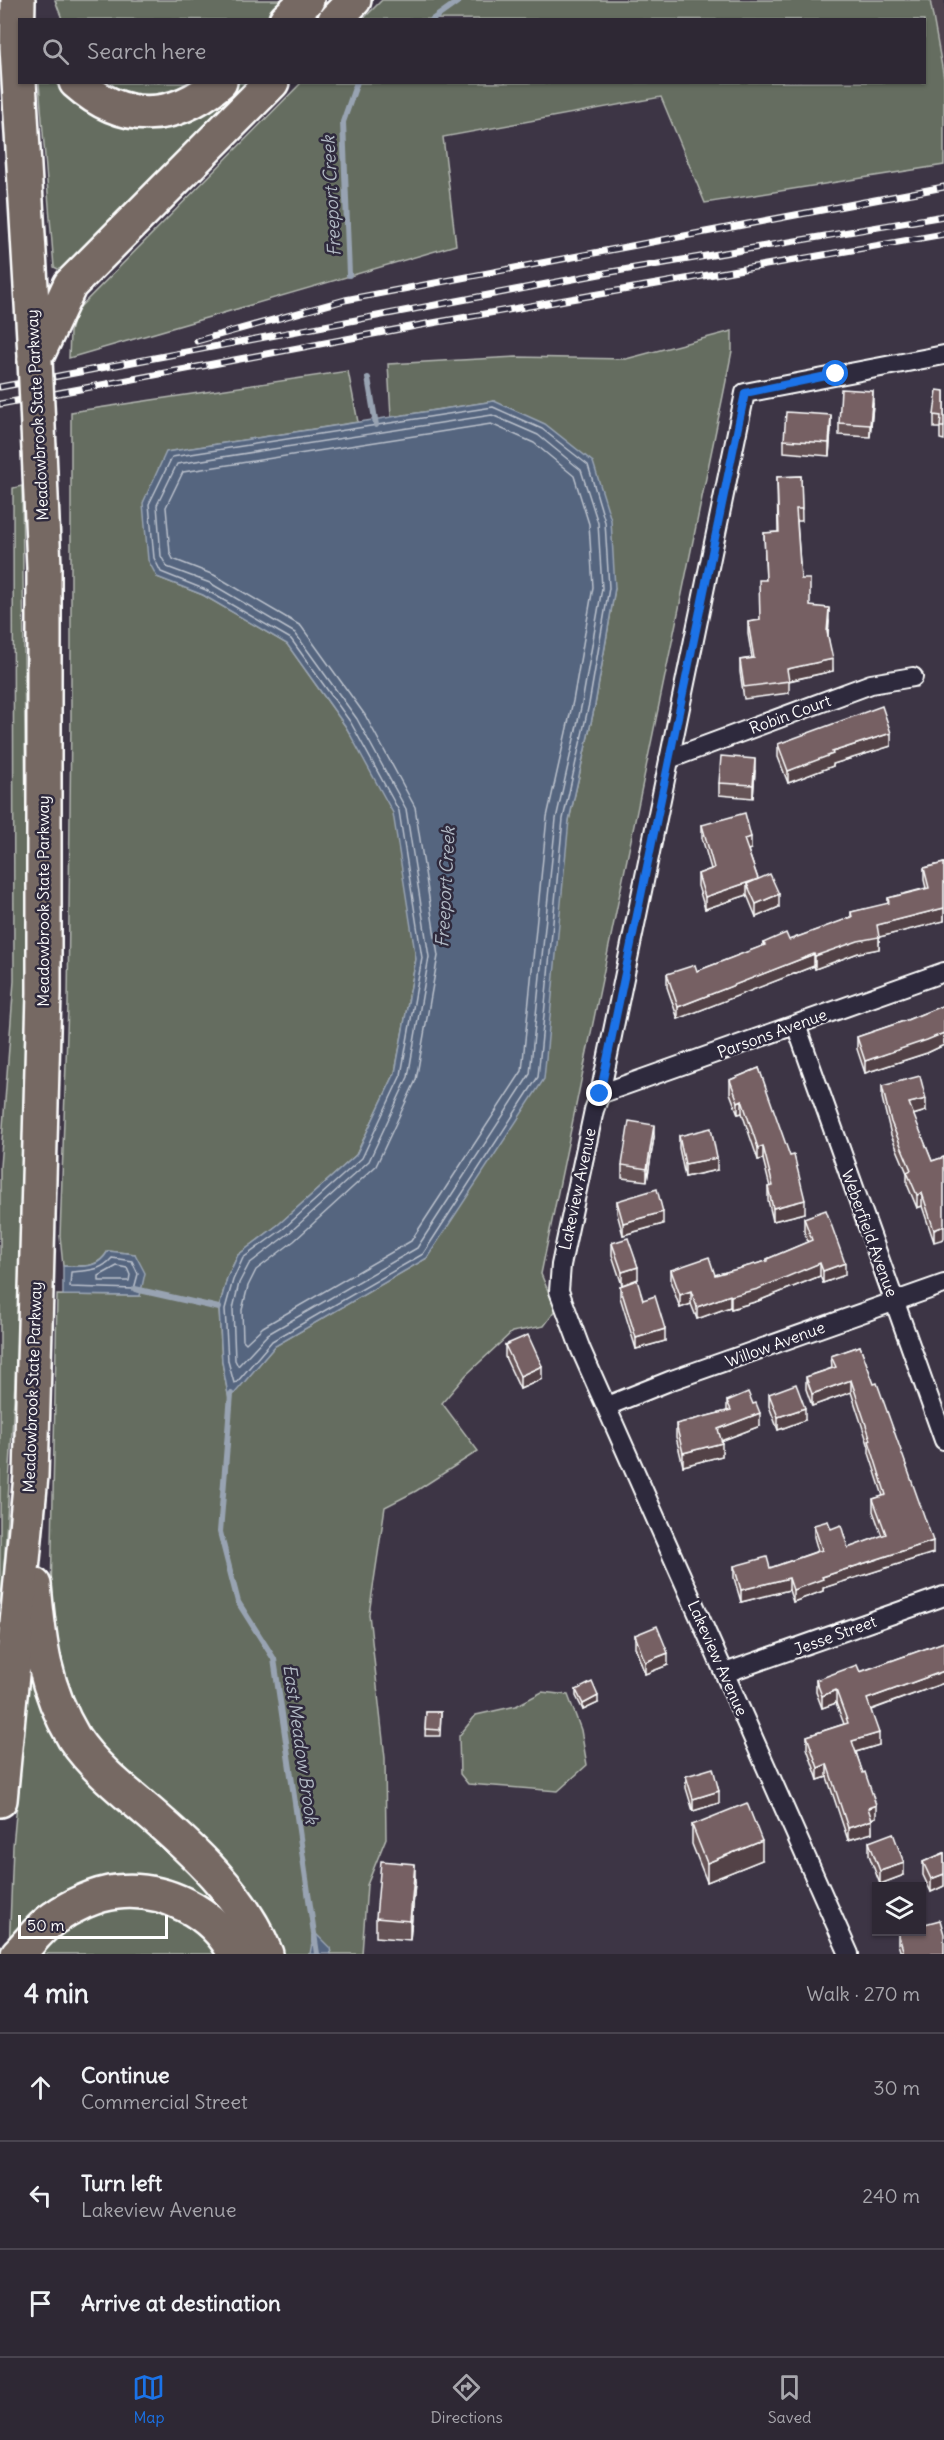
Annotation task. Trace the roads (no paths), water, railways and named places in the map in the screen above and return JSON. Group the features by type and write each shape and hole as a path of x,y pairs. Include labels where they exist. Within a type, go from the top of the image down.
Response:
{"highway":[{"name":"Meadowbrook State Parkway","path":"18,0 18,64"},
{"path":"29,0 39,18"},
{"path":"288,18 307,0"},
{"path":"337,18 354,0"},
{"name":"Meadowbrook State Parkway","path":"0,1800 31,1464 44,993 44,567 19,84"},
{"path":"78,84 93,97 123,110 152,114 182,108 201,98 218,84"},
{"path":"35,360 70,285 270,84"},
{"path":"28,1511 40,1649 54,1699 75,1739 112,1780 164,1825 216,1875 244,1910 266,1954"},
{"path":"18,1954 53,1919 91,1899 116,1892 153,1893 178,1900 207,1919 230,1944 235,1954"}],"street":[{"name":"Lakeview Avenue","path":"849,1954 581,1350 559,1291 561,1265 594,1110 600,1094 745,393 944,355"},
{"name":"Robin Court","path":"669,759 871,684 913,677"},
{"name":"Parsons Avenue","path":"600,1094 944,972"},
{"name":"Weberfield Avenue","path":"796,1025 944,1440"},
{"name":"Willow Avenue","path":"607,1406 672,1380 944,1284"},
{"name":"Jesse Street","path":"725,1673 944,1596"}],"water":[{"path":"494,401 545,424 593,462 611,520 615,588 595,705 569,820 544,1079 427,1258 275,1346 229,1400 222,1362 219,1308 227,1278 238,1255 279,1224 356,1155 395,1073 416,959 393,813 346,727 287,644 203,595 157,577 148,560 143,503 166,452"},
{"path":"108,1251 135,1254 145,1273 140,1296 63,1295 63,1266 94,1264"},
{"path":"314,1932 330,1948 331,1954 310,1954"}],"waterway":[{"name":"Freeport Creek","path":"435,18 460,0"},
{"name":"Freeport Creek","path":"349,275 343,122 356,84"},
{"name":"Freeport Creek","path":"368,378 376,425"},
{"path":"135,1289 219,1308"},
{"name":"East Meadow Brook","path":"231,1394 220,1532 238,1602 274,1659 317,1954"}],"railway":[{"path":"197,341 345,300 944,187"},
{"path":"0,387 605,273 944,216"},
{"path":"0,404 421,325 944,234"}]}
